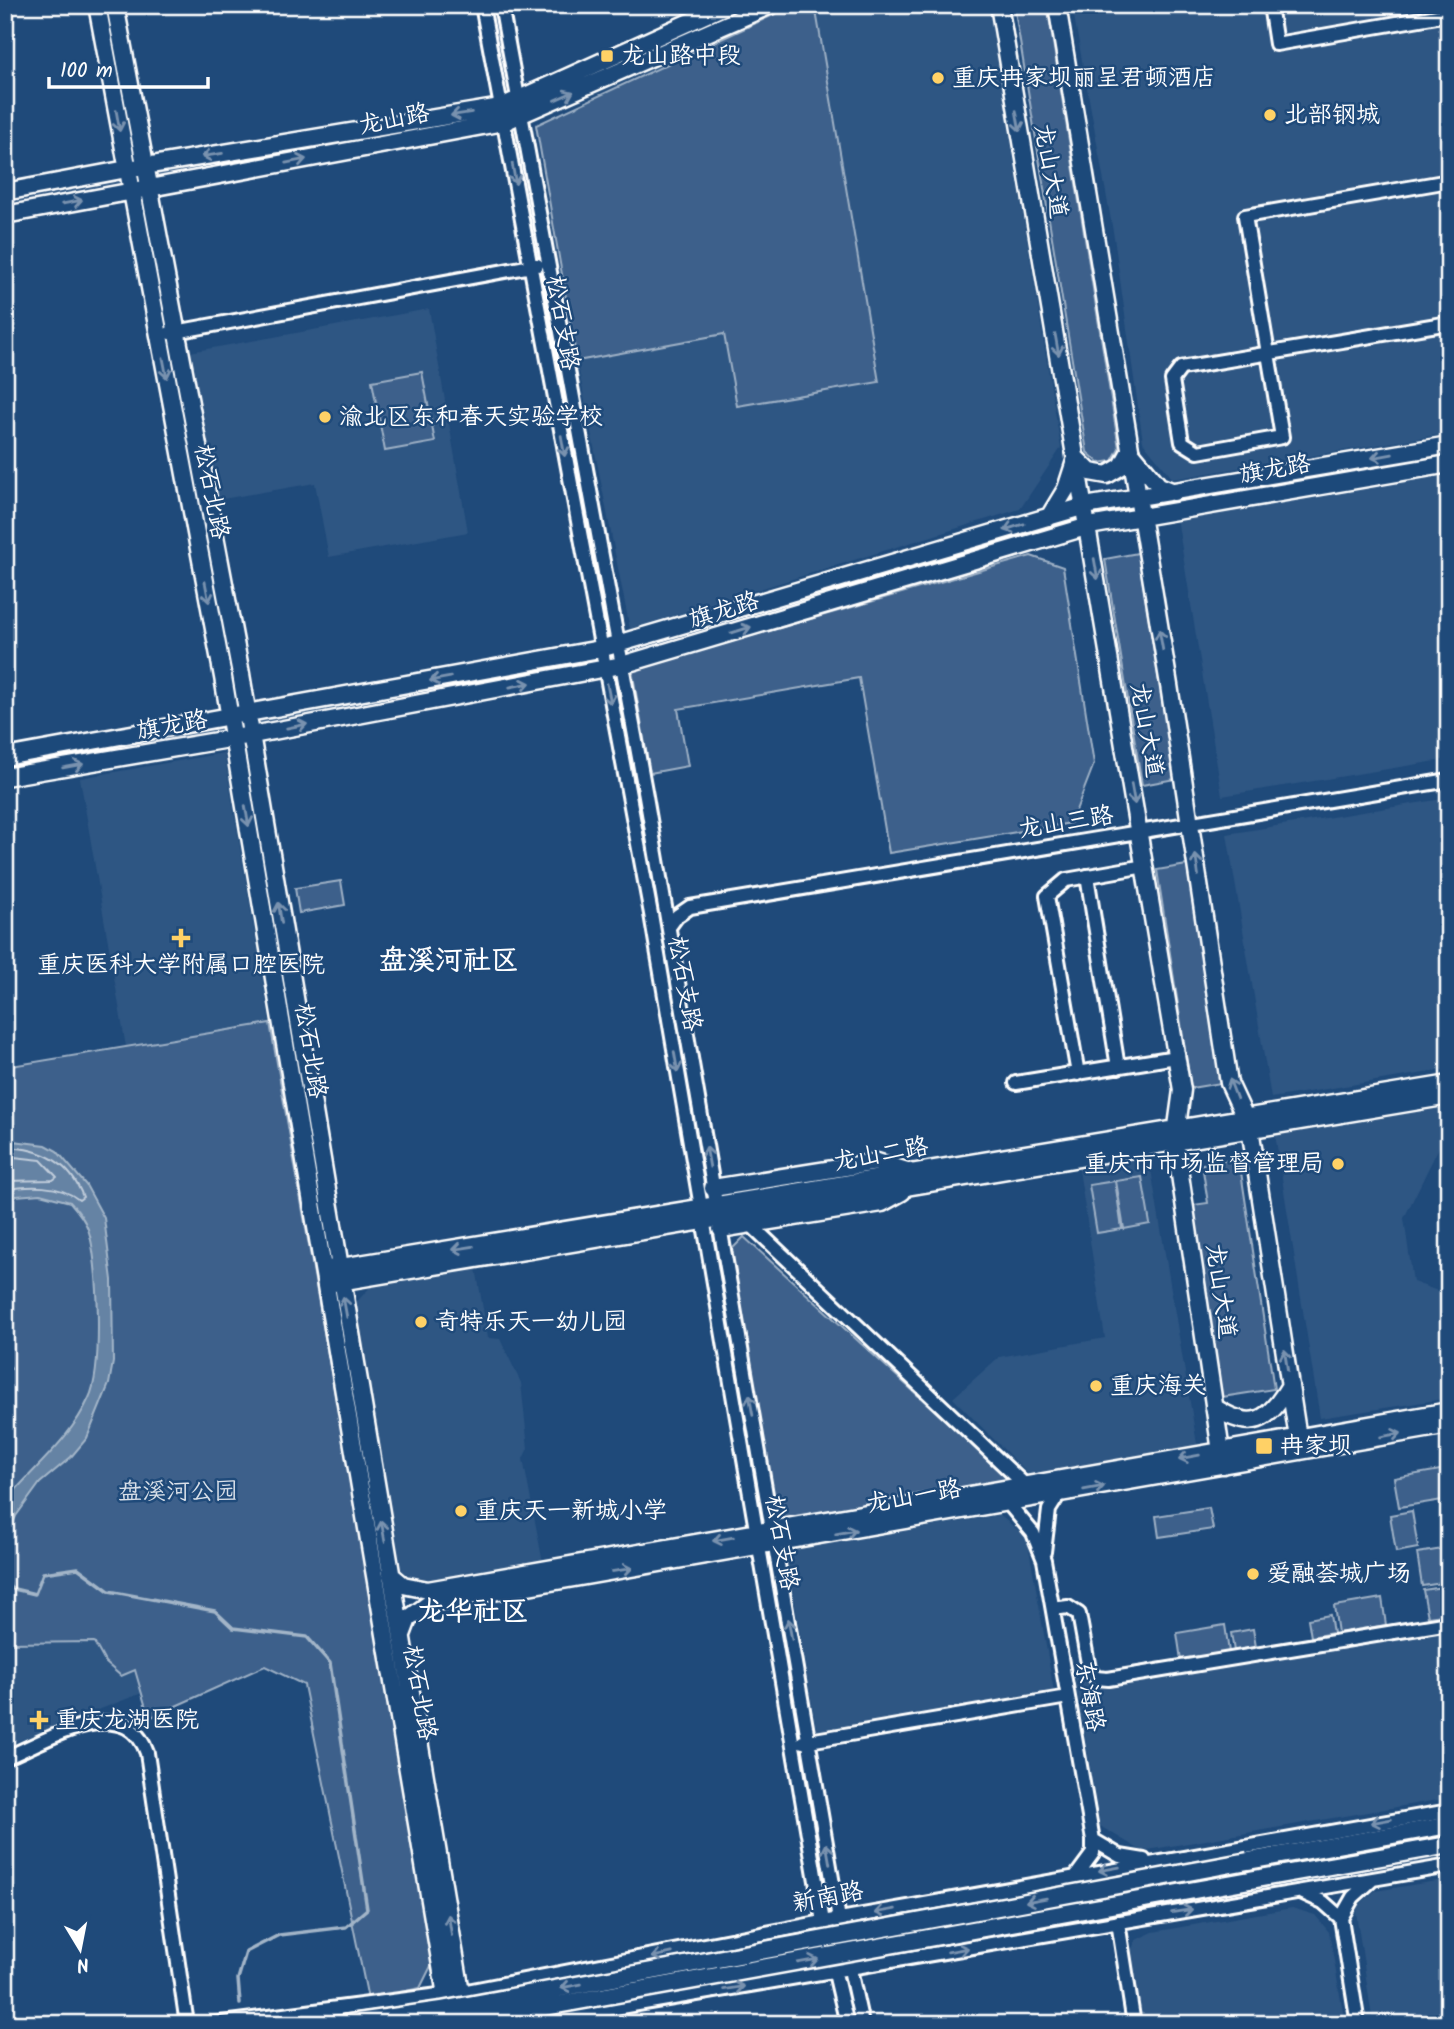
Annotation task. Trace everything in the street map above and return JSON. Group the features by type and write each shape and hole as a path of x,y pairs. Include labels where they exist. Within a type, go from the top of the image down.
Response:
{"main road":[{"name":"松石北路","path":"97,5 331,1276 454,1993 466,2024"},
{"name":"松石北路","path":"115,5 248,714 331,1276 401,1635 454,1993 451,2024"},
{"name":"龙山路","path":"520,108 700,11 727,5"},
{"name":"龙山路","path":"5,215 503,115 771,5"},
{"name":"龙山大道","path":"999,5 1089,526 1176,1057 1181,1090 1176,1134 1222,1458"},
{"name":"龙山大道","path":"1057,5 1191,824 1229,1083 1247,1123 1299,1445"},
{"name":"龙山路","path":"5,192 145,166 503,115"},
{"path":"5,757 619,645 1085,506 1449,444"},
{"path":"1049,517 1066,489 1076,458 1090,472 1107,475 1122,466 1129,451 1159,486 1174,492"},
{"name":"旗龙路","path":"5,777 251,735 605,669 1089,526 1140,515 1449,464"},
{"name":"龙山二路","path":"1247,1123 1449,1084"},
{"name":"龙山二路","path":"331,1276 712,1216 1176,1134 1449,1096"},
{"path":"712,1216 750,1224 882,1203 913,1179 877,1162 713,1188"},
{"path":"1214,1407 1230,1417 1246,1422 1263,1419 1277,1407 1290,1385"},
{"name":"龙山一路","path":"1299,1445 1449,1411"},
{"name":"龙山一路","path":"401,1635 408,1619 417,1609 430,1603 767,1539 1025,1485 1449,1425"},
{"name":"龙山一路","path":"391,1575 403,1585 428,1590 1009,1503 1222,1458"},
{"name":"新南路","path":"344,2024 441,2010 1449,1825"},
{"path":"451,2024 1449,1845"}],"street":[{"name":"松石支路","path":"482,5 600,649 712,1216 767,1539 809,1741 839,1919 852,1968 862,2024"},
{"name":"松石支路","path":"501,5 669,927 713,1188 712,1216 767,1539 794,1744 824,1922 847,2024"},
{"path":"1270,5 1276,44 1449,14"},
{"path":"1449,181 1245,216 1268,354 1282,437 1198,452 1182,442 1172,380 1181,368 1268,354 1449,323"},
{"path":"158,335 548,263"},
{"name":"龙山三路","path":"690,907 1449,780"},
{"path":"1078,1074 1047,896 1066,880 1146,866"},
{"path":"1087,876 1118,1067"},
{"path":"663,894 675,903 690,907"},
{"path":"669,927 677,916 690,907"},
{"path":"1016,1083 1176,1057"},
{"path":"750,1224 1025,1485"},
{"name":"东海路","path":"1059,1494 1039,1532 1093,1840"},
{"path":"1009,1503 1039,1532"},
{"path":"1053,1609 1068,1607 1079,1614 1089,1669 1096,1678 1108,1679 1449,1623"},
{"path":"794,1744 1068,1697"},
{"path":"5,1758 91,1723 107,1720 120,1723 142,1739 147,1753 187,2024"},
{"name":"新南路","path":"214,2024 454,1993 1076,1875 1449,1811"},
{"path":"1093,1840 1120,1856 1153,1862"},
{"path":"1076,1875 1093,1853 1093,1840"},
{"path":"521,2024 1449,1866"},
{"path":"1358,2024 1341,1918 1353,1897 1373,1879"},
{"path":"1300,1892 1323,1902 1341,1918"},
{"path":"1118,1922 1135,2024"}],"shaded area":[{"path":"815,5 989,5 1061,448 1020,509 630,629 577,361 724,334 878,382"},
{"path":"1072,5 1449,5 1449,433 1173,479 1143,442 1114,237"},
{"name":"渝北区东和春天实验学校","path":"429,309 468,532 329,557 315,483 217,500 190,352"},
{"path":"1449,474 1449,759 1222,796 1177,518"},
{"name":"重庆医科大学附属口腔医院","path":"224,753 270,1023 126,1047 80,778"},
{"path":"1449,798 1449,1069 1271,1098 1227,834"},
{"path":"1445,1107 1448,1129 1404,1218 1413,1282 1449,1295 1449,1398 1320,1418 1275,1134"},
{"path":"1148,1152 1198,1450 1033,1479 953,1398 999,1357 1105,1338 1078,1163"},
{"name":"重庆天一新城小学","path":"476,1268 488,1338 500,1339 521,1383 528,1448 523,1459 543,1563 424,1584 397,1568 354,1305 371,1286"},
{"path":"999,1515 1027,1537 1054,1692 817,1735 786,1551"},
{"path":"1449,1617 1449,1798 1142,1851 1100,1826 1075,1678"},
{"name":"重庆龙湖医院","path":"95,1642 105,1662 135,1670 142,1693 5,1746 5,1643"},
{"path":"1449,1879 1449,2024 1373,2024 1356,1912 1359,1905 1375,1891"},
{"path":"1292,1908 1315,1915 1329,1932 1345,2024 1141,2024 1130,1953 1136,1940 1153,1932"}],"green space":[{"path":"795,5 815,5 879,382 737,406 724,334 577,361 536,125"},
{"path":"1014,5 1047,5 1119,448 1112,461 1099,463 1087,452"},
{"path":"422,372 435,442 385,451 372,381"},
{"path":"1138,553 1175,779 1142,785 1105,559"},
{"path":"1031,556 1063,567 1094,764 1071,823 889,853 859,678 678,709 688,766 650,773 632,670"},
{"path":"1187,865 1221,1083 1191,1088 1157,870"},
{"path":"341,881 345,905 299,913 295,888"},
{"name":"盘溪河公园","path":"270,1023 434,1960 420,1988 368,1999 304,1685 265,1666 149,1718 135,1670 121,1676 105,1662 94,1642 5,1643 5,1372 11,1369 5,1353 5,1067"},
{"path":"1239,1159 1274,1389 1222,1397 1193,1205 1208,1203 1202,1164"},
{"path":"1142,1177 1150,1224 1124,1229 1116,1181"},
{"path":"1115,1181 1122,1229 1097,1233 1089,1185"},
{"path":"744,1237 1013,1482 776,1523 730,1251"},
{"path":"1440,1470 1449,1475 1449,1499 1399,1507 1394,1478"},
{"path":"1209,1508 1213,1529 1159,1537 1156,1516"},
{"path":"1412,1511 1418,1548 1396,1552 1390,1515"},
{"path":"1449,1548 1449,1582 1422,1586 1417,1553"},
{"path":"1449,1586 1449,1614 1428,1617 1423,1590"},
{"path":"1382,1598 1386,1625 1338,1633 1334,1606"},
{"path":"1330,1615 1333,1633 1311,1637 1308,1619"},
{"path":"1225,1625 1229,1652 1181,1660 1177,1633"},
{"path":"1253,1629 1256,1647 1234,1651 1231,1633"}],"water":[{"path":"5,1140 46,1145 57,1151 86,1185 104,1218 112,1280 113,1362 109,1384 87,1438 71,1457 40,1483 16,1516 5,1542 5,1502 62,1440 89,1398 96,1364 98,1314 92,1244 84,1221 70,1202 40,1194 5,1197"}],"waterway":[{"path":"5,1571 10,1588 35,1594 43,1573 78,1568 109,1591 215,1611 233,1628 307,1637 330,1663 367,1909 346,1927 279,1935 246,1952 238,1979 240,2004"}],"place":[{"name":"龙山路中段","path":"607,56"},
{"name":"重庆冉家坝丽呈君顿酒店","path":"938,78"},
{"name":"北部钢城","path":"1270,115"},
{"name":"渝北区东和春天实验学校","path":"325,417"},
{"name":"重庆医科大学附属口腔医院","path":"181,938"},
{"name":"重庆市市场监督管理局","path":"1338,1164"},
{"name":"奇特乐天一幼儿园","path":"421,1322"},
{"name":"重庆海关","path":"1096,1386"},
{"name":"冉家坝","path":"1264,1446"},
{"name":"重庆天一新城小学","path":"461,1511"},
{"name":"爱融荟城广场","path":"1253,1574"},
{"name":"重庆龙湖医院","path":"39,1720"}],"district":[{"name":"盘溪河社区","path":"449,961"},
{"name":"龙华社区","path":"473,1612"}]}
